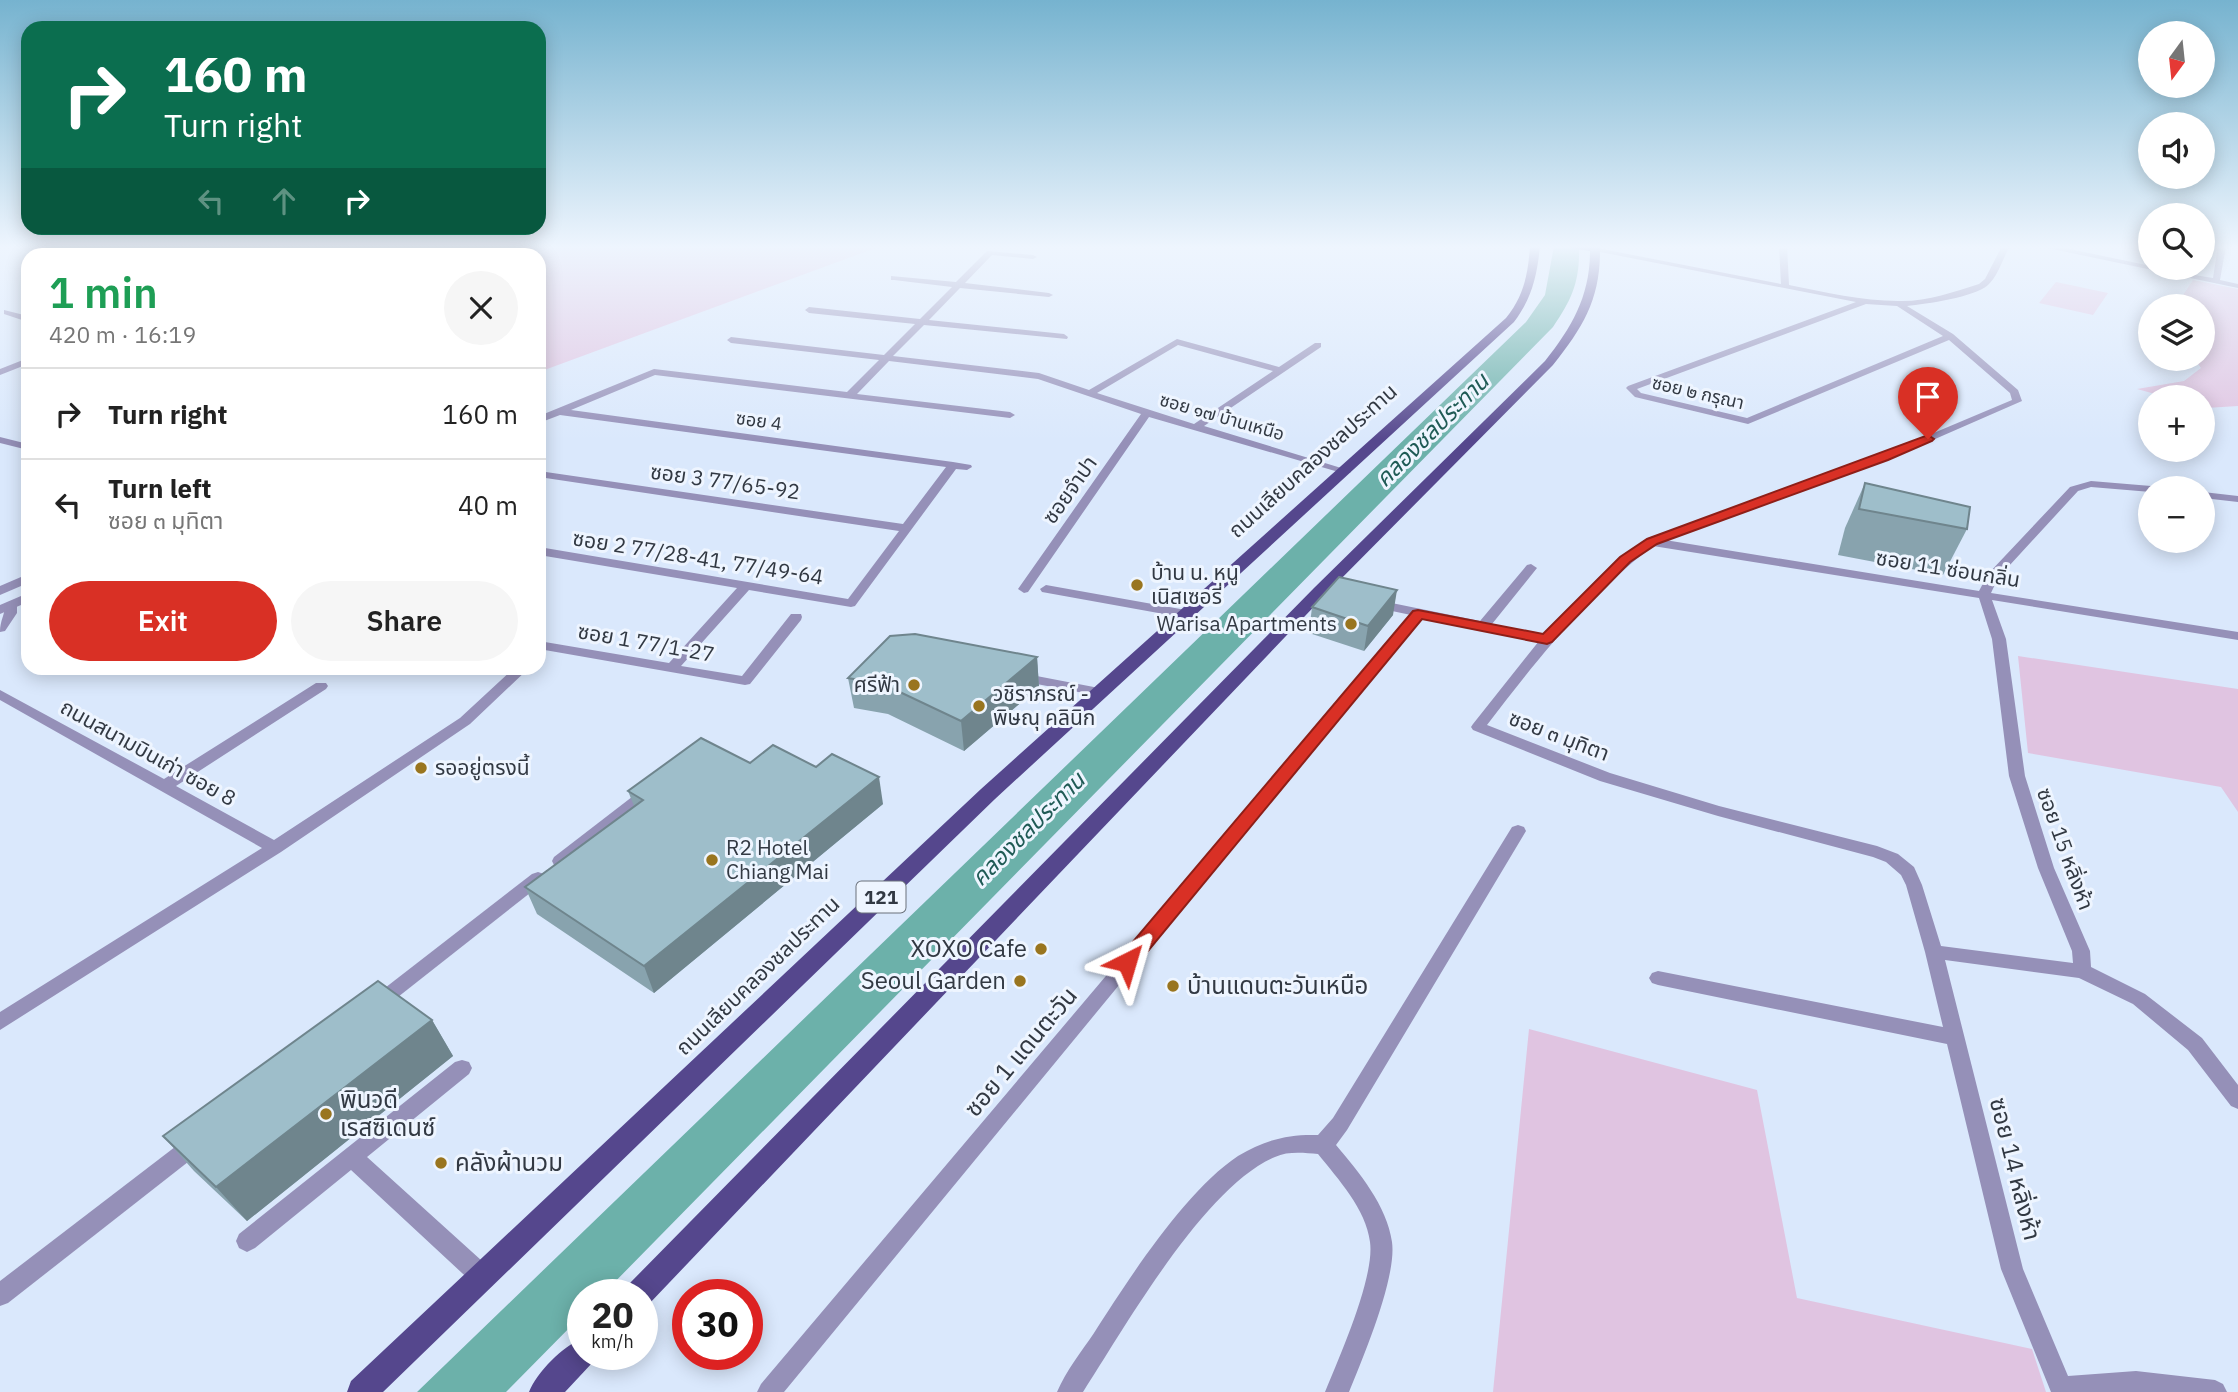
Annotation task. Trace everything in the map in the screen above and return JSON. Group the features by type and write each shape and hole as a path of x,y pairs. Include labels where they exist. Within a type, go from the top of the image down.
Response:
{"main road":[{"name":"ถนนเลียบคลองชลประทาน","path":"362,1392 979,803 1346,471 1517,311"},
{"path":"654,1279 1549,363 1581,322 1586,311"},
{"path":"544,1392 567,1368"}],"street":[{"path":"818,311 1064,337"},
{"path":"849,396 932,311"},
{"name":"ซอย ๒ กรุณา","path":"1839,311 1631,388 1638,395 1748,421 1950,336"},
{"name":"ซอย ๓ มุทิตา","path":"1911,311 1950,336 2015,392 2017,401 1884,458 1652,541 1625,559 1547,639 1478,727 1605,777 1892,858 1908,870 1934,952"},
{"path":"2,312 21,319"},
{"name":"ซอย ๑๗ บ้านเหนือ","path":"731,340 1039,376 1147,413 1346,471"},
{"path":"1090,393 1177,342 1280,370"},
{"path":"1196,428 1318,345"},
{"path":"0,372 21,364"},
{"path":"546,417 654,372 1010,415"},
{"name":"ซอย 4","path":"560,412 967,467"},
{"name":"ซอยจำปา","path":"1024,589 1147,413"},
{"path":"0,440 21,445"},
{"path":"905,527 953,465"},
{"name":"ซอย 3 77/65-92","path":"546,475 905,527"},
{"path":"1984,594 1992,577 2074,489 2091,484 2138,488"},
{"path":"2215,496 2238,499"},
{"name":"ซอย 2 77/28-41, 77/49-64","path":"546,552 851,603 905,527"},
{"name":"ซอย 11 ซ่อนกลิ่น","path":"1652,541 2238,636"},
{"path":"1482,627 1531,568"},
{"path":"4,589 21,581"},
{"path":"672,668 746,585"},
{"path":"4,589 21,595"},
{"path":"1046,589 1186,614"},
{"name":"ซอย 15 หลิ่งห้า","path":"1984,594 1999,639 2017,776 2046,868 2081,951 2082,971"},
{"path":"0,628 11,613 5,607 21,600"},
{"path":"1369,602 1547,639"},
{"name":"ซอย 1 แดนตะวัน","path":"769,1392 1418,614"},
{"name":"ซอย 1 77/1-27","path":"546,650 745,681 796,617"},
{"path":"1006,673 1099,692"},
{"path":"3,1016 275,848 465,721 515,675"},
{"path":"164,786 321,686"},
{"name":"ถนนสนามบินเก่า ซอย 8","path":"0,694 275,848"},
{"path":"362,1015 660,783"},
{"path":"1323,1145 1340,1124 1518,831"},
{"path":"1934,952 2082,971 2139,999 2195,1044 2238,1100"},
{"name":"ซอย 14 หลิ่งห้า","path":"1934,952 2012,1269 2062,1390"},
{"path":"1658,978 1956,1038"},
{"path":"247,1241 462,1068"},
{"path":"0,1295 208,1134"},
{"path":"1069,1392 1168,1246 1226,1177 1270,1149 1297,1143 1323,1145 1343,1169 1368,1207 1381,1244 1373,1290 1337,1392"},
{"path":"352,1157 484,1278"},
{"path":"2062,1390 2136,1382 2215,1392"}],"shaded area":[{"path":"546,311 705,311 546,369"},
{"path":"2075,311 2096,311 2093,315"},
{"path":"2215,311 2238,311 2238,406 2215,407 2215,385 2160,385 2184,381 2197,371 2215,371"},
{"path":"2018,656 2238,689 2238,812 2221,787 2028,753"},
{"path":"1529,1029 1757,1090 1797,1298 2032,1349 2046,1392 1493,1392"}],"water":[{"name":"คลองชลประทาน","path":"1534,311 1563,311 1553,327 618,1279 567,1279 567,1330 506,1392 417,1392 1526,322"}],"building":[{"path":"1865,483 1970,507 1967,529 1859,509"},
{"path":"1339,577 1397,590 1368,626 1312,607"},
{"path":"915,634 1037,657 961,721 883,684 848,678 890,636"},
{"name":"R2 Hotel Chiang Mai","path":"701,738 750,763 773,745 816,767 832,754 879,777 644,966 525,887 643,800 628,791"},
{"path":"378,981 432,1020 216,1187 163,1136"}],"place":[{"name":"บ้าน น. หนู เนิสเซอรี่","path":"1137,585"},
{"name":"Warisa Apartments","path":"1351,624"},
{"name":"ศรีฟ้า","path":"914,685"},
{"name":"วชิราภรณ์ - พิษณุ คลินิก","path":"979,706"},
{"name":"รออยู่ตรงนี้","path":"421,768"},
{"name":"R2 Hotel Chiang Mai","path":"712,860"},
{"name":"XOXO Cafe","path":"1041,949"},
{"name":"Seoul Garden","path":"1020,981"},
{"name":"บ้านแดนตะวันเหนือ","path":"1173,986"},
{"name":"พินวดี เรสซิเดนซ์","path":"326,1114"},
{"name":"คลังผ้านวม","path":"441,1163"}],"route":[{"path":"1127,962 1418,614 1547,639 1625,559 1652,541 1884,458 1928,439"}]}
